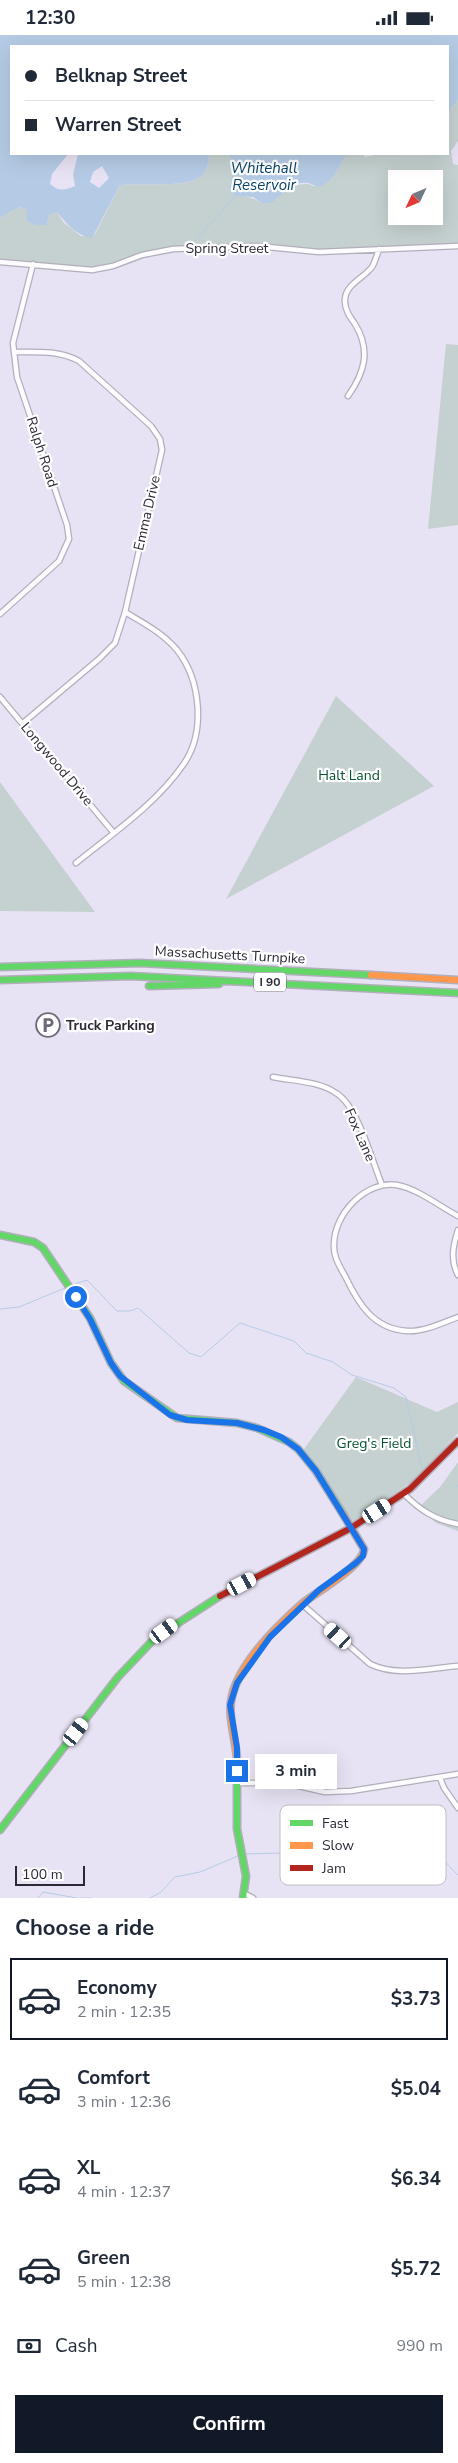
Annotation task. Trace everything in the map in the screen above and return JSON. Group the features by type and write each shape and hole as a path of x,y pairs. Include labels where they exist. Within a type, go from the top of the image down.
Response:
{"main road":[{"name":"Massachusetts Turnpike","path":"0,967 140,963 458,980"},
{"name":"Massachusetts Turnpike","path":"0,980 110,976 458,993"},
{"path":"149,986 259,982"},
{"path":"0,1235 34,1242 43,1247 90,1319 115,1370 130,1385 177,1418 237,1423 264,1430 281,1437 307,1459 364,1549 362,1557 319,1590 262,1645 234,1690 230,1705 237,1748 238,1837 248,1880 244,1896"},
{"path":"0,1831 118,1677 154,1638 211,1601 351,1528 404,1494 458,1441"}],"street":[{"name":"Spring Street","path":"0,262 92,270 163,250 202,247 262,247 314,251 458,246"},
{"path":"348,396 360,377 366,356 361,336 346,309 345,298 349,289 372,267 379,249"},
{"name":"Ralph Road","path":"0,614 59,561 69,539 67,525 17,377 13,343 33,264"},
{"name":"Emma Drive","path":"14,352 53,352 66,354 79,361 151,426 160,439 162,450 125,612 115,643 99,659 23,723"},
{"path":"76,863 150,801 184,764 193,746 197,720 195,689 188,668 177,651 152,628 125,612"},
{"name":"Longwood Drive","path":"0,697 114,832"},
{"name":"Fox Lane","path":"273,1077 318,1085 342,1097 351,1109 382,1185"},
{"path":"458,1216 407,1188 397,1185 382,1185 367,1191 359,1197 339,1222 335,1231 334,1252 357,1299 366,1312 378,1322 398,1330 418,1330 458,1317"},
{"path":"458,1230 452,1253 453,1263 458,1275"},
{"path":"404,1494 420,1510 432,1517 458,1525"},
{"path":"304,1605 370,1664 378,1668 395,1671 458,1666"},
{"path":"236,1783 285,1783 325,1793 351,1791 458,1774"},
{"path":"440,1778 444,1788 458,1808"},
{"path":"244,1896 253,1898"}],"green space":[{"path":"458,100 458,141 451,151 453,164 458,165 458,244 325,251 195,246 163,251 118,268 100,271 0,262 0,218 19,207 27,210 47,225 49,215 57,212 64,223 81,236 95,234 120,185 189,182 204,173 210,155 229,155 234,167 229,190 262,203 276,199 288,188 304,184 314,186 332,179 346,155 364,155 365,157 374,155 449,155 449,111"},
{"path":"446,344 458,345 458,525 428,529"},
{"name":"Halt Land","path":"336,696 434,786 226,899"},
{"path":"0,782 95,912 0,911"},
{"name":"Greg's Field","path":"356,1377 437,1412 458,1402 458,1433 419,1476 354,1523 304,1449"},
{"path":"458,1462 458,1531 436,1523 419,1507 440,1487"}],"water":[{"name":"Whitehall Reservoir","path":"0,35 458,35 458,100 449,111 449,45 10,45 10,155 67,155 52,174 50,184 56,188 65,189 75,186 73,175 78,155 210,155 204,173 189,182 120,185 92,238 76,232 57,212 49,215 47,225 36,225 27,221 27,210 19,207 0,218","holes":["102,166 109,178 99,188 90,182 93,172"]},
{"name":"Whitehall Reservoir","path":"229,155 346,155 332,179 320,187 308,183 298,184 288,189 271,203 262,203 253,197 236,196 229,190 235,166"}],"waterway":[{"path":"196,240 236,196"},
{"path":"72,1285 87,1280 117,1311 130,1311 138,1308 189,1353 201,1357 240,1323 294,1341 306,1353 333,1362 352,1375 394,1388 406,1397 422,1468"},
{"path":"0,1309 19,1307 65,1288"},
{"path":"454,1487 458,1486"},
{"path":"245,1854 280,1853"},
{"path":"150,1898 161,1892 175,1877 200,1872 238,1856"},
{"path":"446,1863 458,1875"},
{"path":"38,1898 43,1892 77,1898"},
{"path":"81,1898 91,1898"}],"traffic: fast":[{"path":"0,967 140,963 371,975"},
{"path":"0,980 131,976 458,993"},
{"path":"149,986 219,984"},
{"path":"0,1235 34,1242 43,1248 90,1318 111,1363 124,1381 177,1418 237,1423 257,1428 289,1442 298,1449 316,1471 343,1514"},
{"path":"0,1830 118,1677 155,1638 220,1596"},
{"path":"237,1760 237,1829 246,1876 243,1898"}],"traffic: slow":[{"path":"371,975 458,980"},
{"path":"237,1760 231,1720 231,1704 236,1683 243,1670 251,1657 282,1622 303,1603 339,1578 362,1556 364,1549 343,1514"}],"traffic: jam":[{"path":"220,1596 351,1528 410,1489 458,1441"}],"place":[{"name":"Truck Parking","path":"48,1025"}],"route":[{"path":"76,1297 102,1340 115,1370 124,1381 170,1415 187,1420 237,1423 264,1430 281,1437 298,1449 316,1471 364,1549 363,1556 356,1563 319,1590 262,1645 237,1683 230,1705 237,1748 237,1771"}]}
